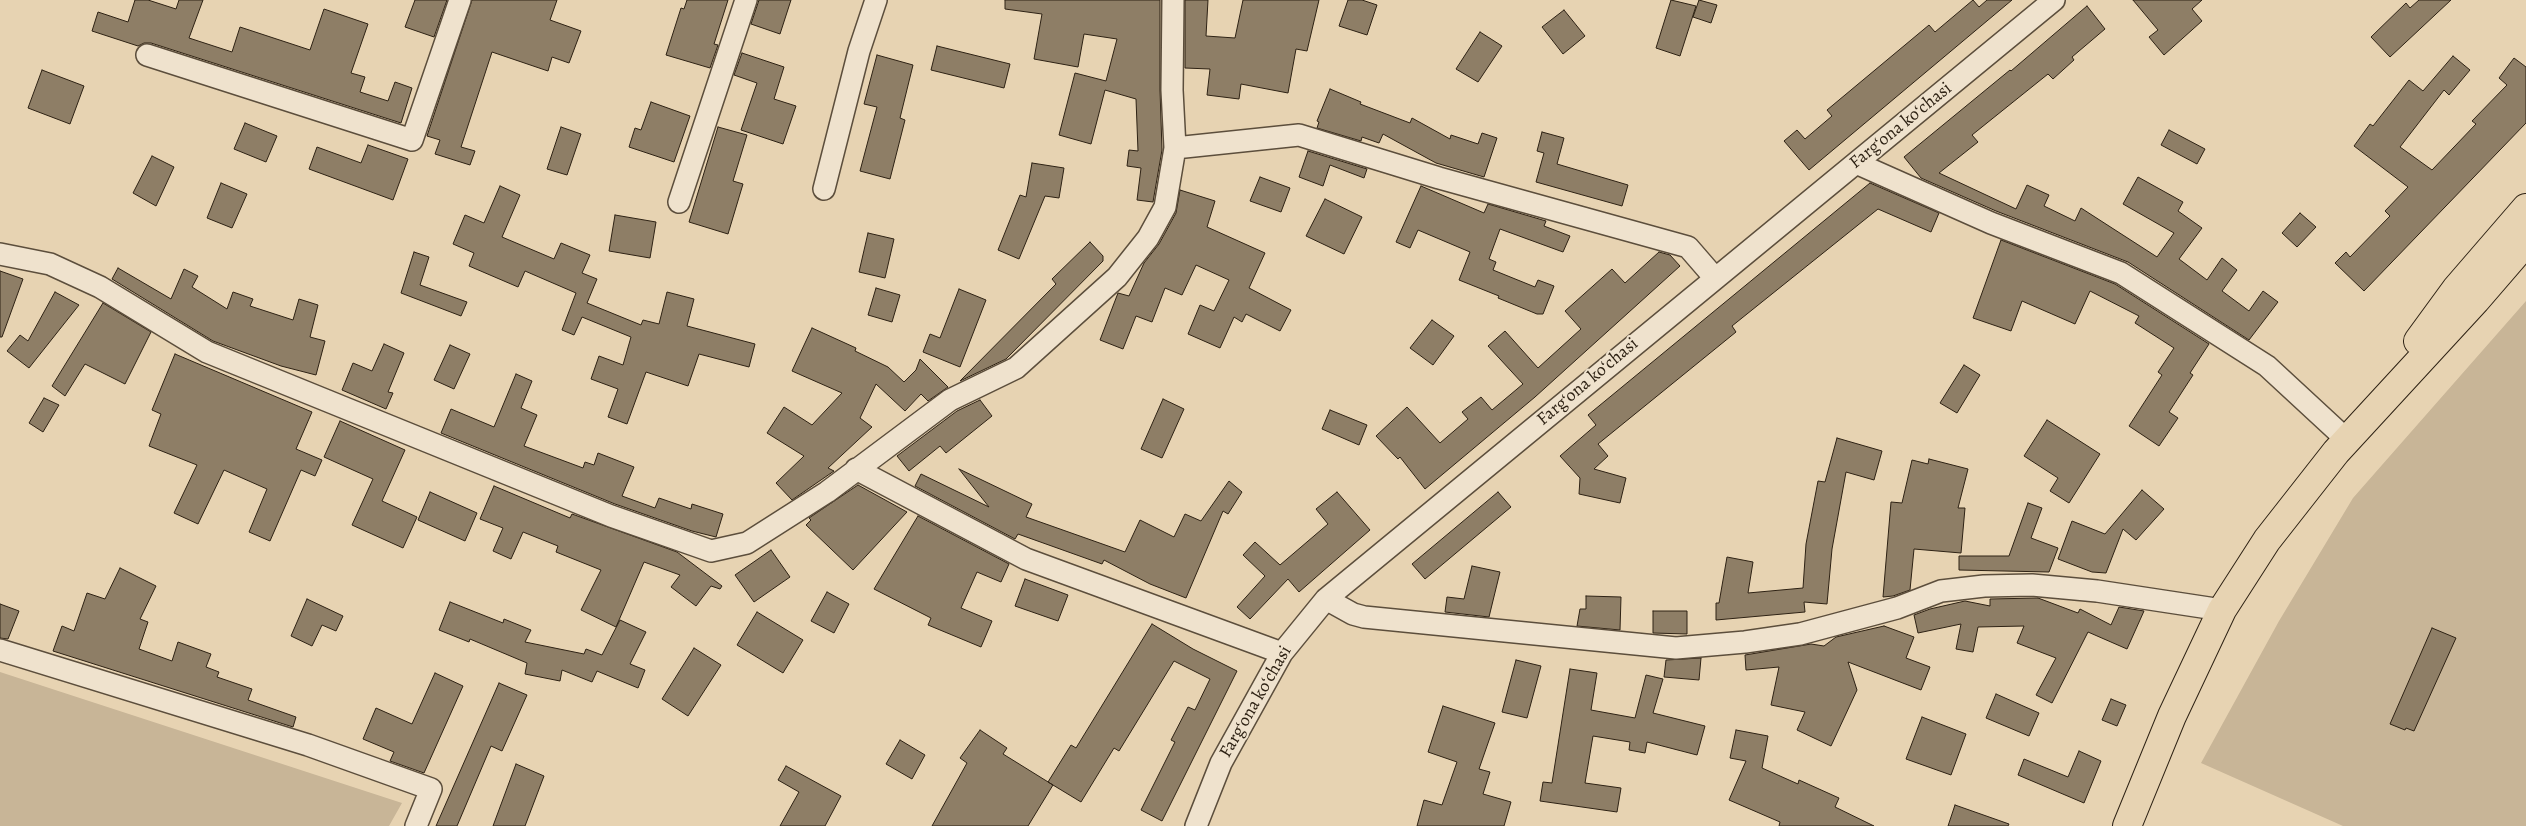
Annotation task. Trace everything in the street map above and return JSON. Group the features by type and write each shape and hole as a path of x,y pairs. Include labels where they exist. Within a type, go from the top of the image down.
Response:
{"main road":[{"path":"2348,440 2456,289 2526,208"},
{"path":"2128,826 2172,716 2222,610 2267,540 2348,440 2476,300 2526,242"}],"street":[{"path":"147,56 412,140 460,0"},
{"path":"679,202 746,0"},
{"path":"824,189 859,51 876,0"},
{"path":"0,254 50,264 100,287 207,352 611,516 711,551 747,544 827,492 950,400 1016,368 1117,277 1148,238 1165,207 1175,148 1172,90 1173,0"},
{"name":"Fargʻona koʻchasi","path":"1202,825 1221,763 1282,653 1326,599 1714,277 2054,0"},
{"path":"1175,148 1299,135 1448,181 1688,247 1714,277"},
{"path":"1856,163 1991,224 2121,273 2267,366 2348,440"},
{"path":"856,469 1026,560 1282,653"},
{"path":"1326,599 1353,614 1364,617 1676,648 1745,642 1800,634 1897,608 1942,591 1984,586 2032,586 2097,591 2222,610"},
{"path":"0,650 308,745 431,789 416,826"}],"shaded area":[{"path":"2526,301 2526,826 2343,826 2201,763 2279,621 2353,498"},
{"path":"0,672 402,803 389,826 0,826"}],"building":[{"path":"135,0 148,0 176,9 179,0 203,0 189,38 232,52 240,27 310,50 324,9 368,24 351,73 365,77 360,92 388,101 395,82 412,88 401,123 151,43 144,43 138,46 92,31 98,12 128,22"},
{"path":"415,0 447,0 434,37 405,27"},
{"path":"472,0 557,0 550,20 581,31 569,63 552,57 548,71 492,52 461,147 475,151 470,165 435,154 440,140 427,136"},
{"path":"687,0 728,0 714,44 718,45 710,68 666,55 681,8 684,9"},
{"path":"759,0 791,0 780,34 751,24"},
{"path":"1005,0 1160,0 1162,150 1153,202 1137,200 1141,168 1127,166 1129,150 1138,151 1136,99 1105,90 1091,144 1059,135 1075,73 1106,81 1117,39 1084,34 1078,67 1034,59 1042,14 1005,9"},
{"path":"1185,0 1208,0 1206,36 1235,38 1243,0 1319,0 1307,51 1296,49 1288,93 1241,84 1239,99 1207,95 1210,69 1185,68"},
{"path":"1348,0 1362,0 1377,5 1367,35 1339,26"},
{"path":"1671,0 1696,6 1680,56 1656,48"},
{"path":"1699,0 1717,5 1711,23 1693,17"},
{"path":"1973,0 1979,7 1987,0 2012,0 1809,170 1784,141 1797,130 1805,139 1832,116 1827,110 1929,25 1935,32"},
{"path":"2133,0 2202,0 2192,9 2202,21 2164,55 2149,37 2158,30"},
{"path":"2419,0 2451,0 2390,57 2371,37 2406,3 2410,8"},
{"path":"2087,6 2105,29 2072,57 2074,60 2053,79 2048,74 1972,135 1978,142 1939,173 2016,209 2027,185 2049,195 2044,206 2075,221 2081,208 2157,257 2174,233 2123,204 2138,177 2183,202 2178,211 2202,228 2179,259 2207,280 2222,258 2237,270 2222,291 2249,311 2263,291 2278,302 2249,340 2128,262 1996,211 1921,178 1904,157 2011,71"},
{"path":"1564,10 1585,36 1563,54 1542,27"},
{"path":"1480,32 1502,46 1478,82 1456,69"},
{"path":"937,46 1010,64 1004,88 931,70"},
{"path":"742,53 784,67 774,99 796,106 783,144 741,130 757,83 734,75"},
{"path":"877,55 913,65 900,118 905,120 890,179 860,171 877,107 864,104"},
{"path":"2453,56 2470,70 2449,95 2444,90 2400,147 2432,170 2476,124 2472,121 2507,85 2499,78 2514,58 2526,67 2526,123 2364,291 2335,263 2346,252 2350,257 2390,216 2385,211 2408,187 2354,146 2370,124 2373,126 2409,80 2423,91"},
{"path":"42,70 84,86 70,124 28,108"},
{"path":"1330,89 1361,102 1360,104 1410,123 1412,118 1450,139 1451,135 1478,144 1482,133 1497,138 1484,177 1436,163 1383,134 1379,143 1362,137 1361,141 1317,128 1319,122 1317,121"},
{"path":"651,102 690,116 674,162 629,147 635,128 641,130"},
{"path":"245,123 277,136 266,162 234,149"},
{"path":"561,127 581,134 567,175 547,169"},
{"path":"718,127 747,135 733,181 743,184 728,234 689,222"},
{"path":"2169,130 2205,149 2197,164 2161,145"},
{"path":"1542,132 1564,138 1557,164 1628,185 1622,206 1536,182 1544,153 1537,151"},
{"path":"368,145 408,159 393,200 309,169 317,147 361,163"},
{"path":"1308,151 1367,169 1364,178 1330,165 1323,186 1299,177"},
{"path":"152,156 174,167 156,206 133,193"},
{"path":"1032,163 1064,168 1059,198 1045,196 1019,259 998,250 1020,195 1026,197"},
{"path":"1260,177 1290,188 1281,212 1250,201"},
{"path":"221,183 247,194 232,228 207,218"},
{"path":"1870,183 1939,213 1931,232 1878,209 1732,326 1736,332 1598,444 1608,456 1594,469 1626,478 1620,503 1579,494 1580,478 1560,456 1596,425 1588,415"},
{"path":"500,186 520,195 502,237 554,259 561,243 590,255 582,273 597,279 587,303 641,325 643,320 659,324 667,292 694,299 687,326 755,344 749,367 699,354 688,386 646,372 627,424 608,417 618,389 591,379 599,356 623,365 631,337 582,317 574,335 562,330 576,293 525,271 518,287 469,266 474,253 453,244 465,215 484,223"},
{"path":"1421,186 1484,213 1488,204 1546,221 1544,226 1570,236 1563,252 1500,229 1489,259 1496,262 1493,270 1535,287 1538,280 1554,286 1543,314 1537,314 1459,280 1470,252 1418,230 1410,248 1396,242"},
{"path":"1180,190 1215,201 1207,227 1265,253 1249,288 1291,310 1280,331 1246,314 1242,322 1234,317 1220,348 1188,334 1200,305 1214,311 1229,280 1196,265 1182,295 1165,288 1152,322 1136,316 1123,349 1100,340 1118,293 1129,296 1144,263 1159,244 1176,213"},
{"path":"1325,199 1362,217 1344,254 1306,236"},
{"path":"2300,213 2316,227 2297,247 2282,233"},
{"path":"615,215 656,222 650,258 609,251"},
{"path":"868,233 894,239 885,278 859,272"},
{"path":"2001,240 2115,284 2209,344 2190,373 2193,375 2169,412 2178,418 2159,446 2129,426 2162,375 2158,372 2174,348 2135,323 2139,316 2090,291 2075,324 2022,301 2011,331 1973,318"},
{"path":"1090,242 1103,256 1103,261 1006,359 960,381 1056,284 1052,279"},
{"path":"414,252 429,257 420,285 467,302 461,316 401,293"},
{"path":"1659,252 1670,255 1680,266 1535,397 1425,489 1400,457 1398,459 1376,436 1407,407 1440,443 1468,419 1462,412 1481,397 1492,410 1523,384 1488,346 1505,331 1538,368 1581,329 1565,311 1612,269 1625,283"},
{"path":"118,268 171,299 184,269 198,276 192,287 227,309 233,292 253,299 250,306 293,320 299,299 318,305 310,337 325,341 316,375 281,366 213,341 112,279"},
{"path":"0,271 23,279 2,337 0,337"},
{"path":"876,288 900,295 892,322 868,315"},
{"path":"959,289 986,300 960,367 923,352 930,334 940,338"},
{"path":"55,292 79,305 29,368 7,351 20,335 28,341"},
{"path":"103,303 151,332 125,384 85,364 65,396 52,386"},
{"path":"1432,320 1454,336 1433,365 1410,348"},
{"path":"812,328 856,348 855,351 888,367 904,382 916,370 920,359 948,387 928,401 921,394 905,411 876,384 860,418 872,427 828,468 834,471 792,500 776,483 804,456 767,433 784,407 812,425 842,393 792,371"},
{"path":"384,344 404,353 388,392 393,393 386,409 342,390 353,363 372,371"},
{"path":"450,345 470,354 454,389 434,380"},
{"path":"175,354 312,412 296,449 322,460 315,476 301,470 270,541 249,532 267,489 224,470 198,524 174,513 197,465 149,446 161,414 152,410"},
{"path":"1964,365 1980,375 1957,413 1940,403"},
{"path":"516,374 532,381 521,408 537,415 524,446 583,468 585,462 594,465 598,453 634,467 622,496 655,508 659,498 691,509 692,504 723,514 716,537 692,531 615,504 441,433 451,409 494,427"},
{"path":"44,398 59,405 43,432 29,423"},
{"path":"1163,399 1184,409 1162,458 1141,449"},
{"path":"980,400 992,416 946,453 940,446 909,471 897,456 957,411"},
{"path":"1330,410 1367,425 1359,445 1322,429"},
{"path":"2047,420 2100,454 2069,503 2050,491 2058,478 2024,456"},
{"path":"340,421 405,450 382,501 417,517 403,548 352,525 373,479 324,457"},
{"path":"1837,438 1882,451 1874,480 1846,472 1832,549 1827,604 1804,602 1805,612 1716,620 1716,603 1719,603 1727,557 1753,562 1748,593 1803,588 1806,544 1818,481 1825,482"},
{"path":"1929,459 1968,469 1958,508 1965,508 1961,553 1914,549 1910,590 1893,596 1883,597 1891,502 1902,503 1912,460 1928,464"},
{"path":"959,469 1032,504 1026,517 1125,552 1140,520 1174,537 1185,514 1201,521 1229,481 1242,492 1228,514 1223,511 1186,598 1150,584 1104,560 1102,564 1018,534 1015,539 915,486 921,474 989,507"},
{"path":"858,485 907,512 853,570 806,525 811,520 809,518"},
{"path":"494,486 570,518 572,514 677,552 722,586 720,589 711,586 696,606 671,587 680,575 644,562 616,627 581,610 601,570 556,552 558,546 523,532 511,559 493,551 503,528 480,519"},
{"path":"2142,490 2164,509 2136,540 2123,529 2106,573 2092,572 2058,559 2072,521 2105,534"},
{"path":"430,492 477,513 465,541 418,520"},
{"path":"1337,492 1370,530 1299,592 1288,579 1250,619 1237,607 1265,576 1243,555 1255,542 1280,565 1328,524 1316,509"},
{"path":"1498,492 1511,507 1425,579 1412,564"},
{"path":"2028,503 2042,508 2031,538 2058,548 2049,572 1959,570 1959,556 2009,556"},
{"path":"918,516 1009,564 1001,582 977,572 961,608 992,621 981,647 928,625 931,618 874,589"},
{"path":"771,550 790,577 754,602 735,575"},
{"path":"1472,566 1500,572 1489,617 1445,612 1447,597 1464,599"},
{"path":"120,568 156,586 140,619 148,622 139,649 172,661 178,642 211,654 206,667 219,672 217,677 252,689 248,700 296,717 293,727 53,651 62,626 74,631 87,593 105,599"},
{"path":"1025,579 1068,595 1058,621 1015,606"},
{"path":"827,592 849,604 834,633 811,621"},
{"path":"1586,596 1621,597 1620,630 1577,626 1580,609 1586,609"},
{"path":"2038,598 2078,613 2080,609 2111,625 2119,607 2144,611 2127,649 2088,632 2052,703 2036,695 2056,658 2017,643 2024,626 1978,627 1973,652 1956,649 1961,624 1918,633 1914,615 1930,609 1965,601 1990,606 1990,599"},
{"path":"307,599 343,616 336,631 322,625 312,646 291,636"},
{"path":"450,602 503,623 504,619 531,630 525,642 584,654 586,649 602,655 620,620 646,632 630,664 645,670 638,688 597,671 592,682 562,670 560,681 525,674 527,663 470,639 469,642 439,630"},
{"path":"0,604 19,611 8,639 0,638"},
{"path":"1653,611 1687,611 1687,634 1653,633"},
{"path":"757,612 803,640 783,673 737,645"},
{"path":"1152,624 1193,649 1237,671 1162,821 1141,810 1175,742 1171,740 1188,707 1195,710 1210,679 1174,661 1119,751 1114,748 1081,802 1048,782 1071,745 1076,748"},
{"path":"1884,626 1914,637 1906,658 1930,667 1921,690 1848,662 1857,690 1831,746 1797,730 1805,712 1771,705 1779,667 1746,670 1745,655 1811,644 1824,646 1836,637"},
{"path":"2432,628 2456,638 2414,731 2406,728 2405,730 2390,724"},
{"path":"694,648 721,665 688,716 662,699"},
{"path":"1701,658 1699,680 1664,677 1666,660"},
{"path":"1516,660 1541,666 1527,718 1502,712"},
{"path":"1570,669 1597,673 1591,710 1635,718 1646,675 1663,679 1653,713 1705,726 1697,755 1647,742 1645,753 1629,750 1630,742 1593,736 1585,783 1621,788 1617,812 1540,801 1543,782 1552,783"},
{"path":"435,673 463,686 424,773 390,761 394,752 363,739 376,708 412,724"},
{"path":"499,683 527,695 502,751 491,746 457,826 436,826"},
{"path":"1996,694 2039,713 2029,736 1986,718"},
{"path":"2111,699 2126,705 2117,726 2102,720"},
{"path":"1443,706 1495,723 1479,769 1490,772 1483,794 1511,802 1504,826 1417,826 1424,800 1442,805 1457,762 1428,752"},
{"path":"1922,717 1966,734 1951,775 1906,759"},
{"path":"980,730 1007,748 1003,754 1053,785 1028,826 932,826 967,763 960,758"},
{"path":"1736,730 1768,736 1762,768 1798,784 1799,780 1839,798 1835,807 1874,826 1779,826 1780,822 1729,800 1746,761 1730,758"},
{"path":"900,740 925,755 912,779 886,764"},
{"path":"2079,751 2101,761 2084,803 2018,775 2024,759 2068,777"},
{"path":"516,764 544,776 525,826 493,826"},
{"path":"786,766 841,796 825,826 780,826 799,792 778,780"},
{"path":"1955,805 2009,824 2008,826 1948,826"}]}
